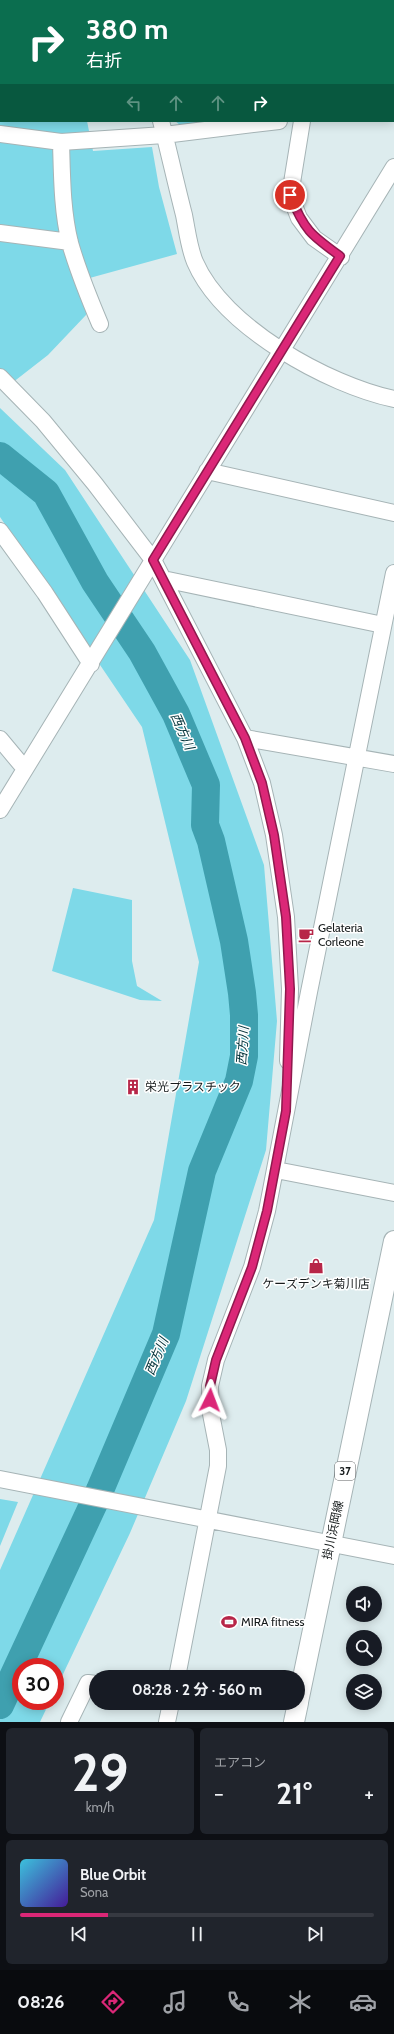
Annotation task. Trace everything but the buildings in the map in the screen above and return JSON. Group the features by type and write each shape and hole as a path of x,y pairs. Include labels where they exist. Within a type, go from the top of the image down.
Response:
{"main road":[{"name":"掛川浜岡線","path":"305,1670 394,1241"},
{"name":"掛川浜岡線","path":"294,1722 297,1710"}],"street":[{"path":"0,134 61,142 163,128 262,122"},
{"path":"302,122 290,195 299,218 314,238 340,256"},
{"path":"163,128 196,262 210,287 244,325 281,350 323,374 366,392 394,399"},
{"path":"61,142 63,198 70,242 85,289 100,324"},
{"path":"0,810 394,167"},
{"path":"0,233 70,242"},
{"path":"0,377 43,421 95,484 149,567 163,579 245,738 262,783 269,812 274,835 286,917 290,989 286,1111"},
{"path":"207,471 394,513"},
{"path":"0,532 93,659"},
{"path":"178,1670 218,1466 218,1450 211,1414 210,1386 216,1360 252,1267 276,1170 286,1111 394,573"},
{"path":"163,579 383,625"},
{"path":"245,738 394,764"},
{"path":"0,739 25,769"},
{"path":"276,1170 394,1193"},
{"path":"0,1479 136,1507 208,1519 394,1556"},
{"path":"69,1722 89,1683"},
{"path":"167,1722 170,1710"}],"shaded area":[{"path":"0,122 87,122 93,151 152,147 159,187 177,254 86,279 86,315 48,355 12,383 0,372"},
{"path":"176,122 209,122 180,125"},
{"path":"0,408 65,470 190,660 264,865 277,1021 266,1150 186,1401 130,1533 64,1672 64,1658 12,1658 12,1710 46,1710 40,1722 0,1722 0,1570 154,1220 199,962 142,727 0,517"},
{"path":"73,888 132,900 132,961 137,986 162,1001 140,1000 52,971"},
{"path":"0,1499 18,1502 0,1546"}],"waterway":[{"name":"西方川","path":"0,456 46,493 95,582 142,652 176,714 206,785 205,825 211,841 234,941 244,1015 244,1056 239,1081 202,1171 166,1334 100,1490 0,1705"}],"place":[{"name":"Gelateria Corleone","path":"306,935"},
{"name":"栄光プラスチック","path":"133,1087"},
{"name":"ケーズデンキ菊川店","path":"316,1266"},
{"name":"MIRA fitness","path":"229,1622"}],"route":[{"path":"210,1400 210,1386 216,1360 252,1267 267,1211 286,1111 290,989 286,917 274,835 262,783 245,738 153,560 340,256 314,238 299,218 290,195"}]}
